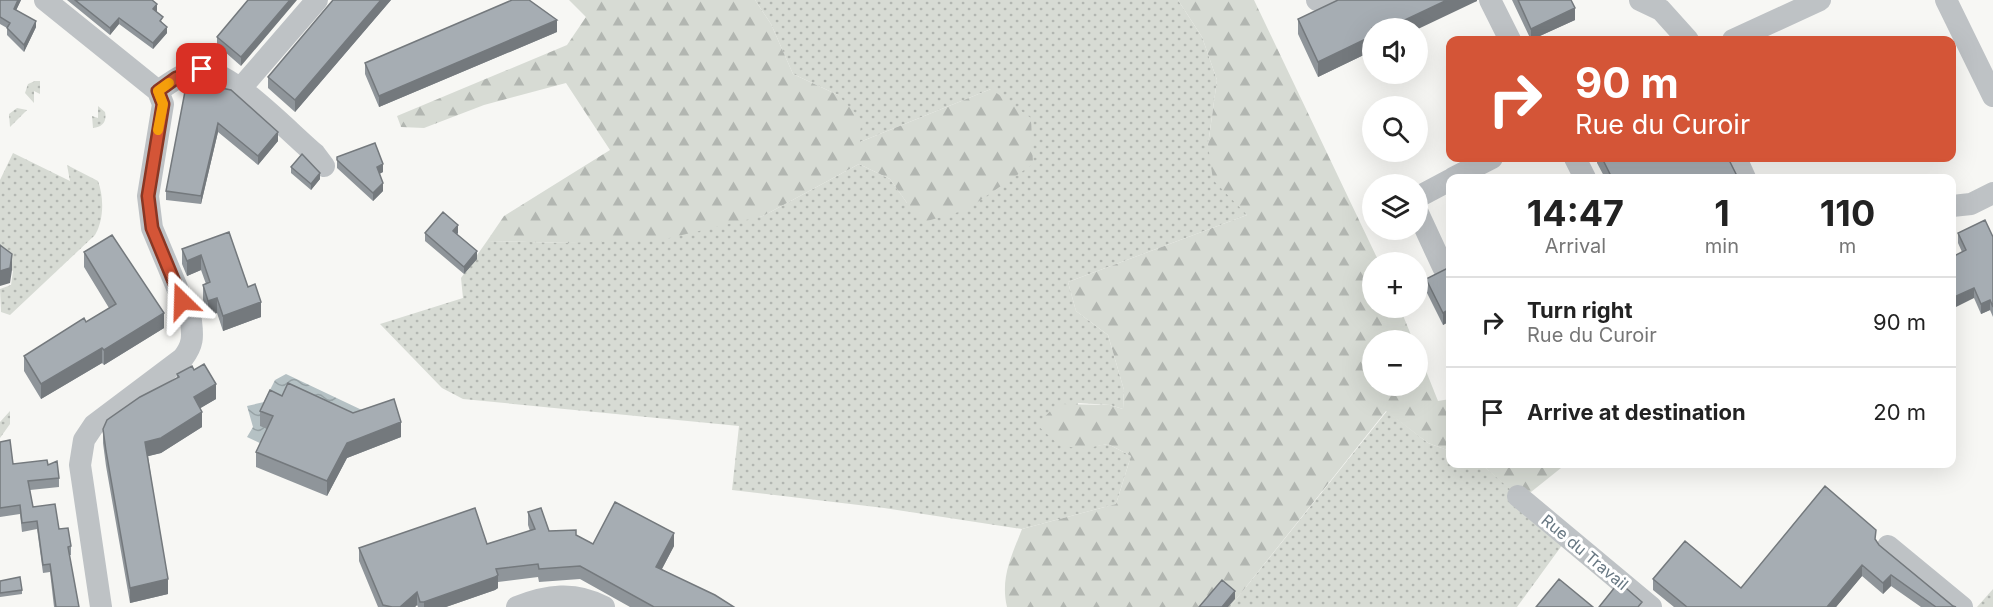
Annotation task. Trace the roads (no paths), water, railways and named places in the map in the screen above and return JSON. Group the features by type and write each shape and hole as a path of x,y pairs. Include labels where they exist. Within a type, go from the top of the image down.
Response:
{"street":[{"path":"45,0 158,91 163,104 148,196 152,228 190,321 192,346 173,367 94,425 84,440 80,465 101,607"},
{"path":"240,89 317,0"},
{"path":"1317,0 1330,4 1338,0"},
{"path":"1490,0 1507,36"},
{"path":"1640,0 1661,10 1684,36"},
{"path":"1742,36 1820,0"},
{"path":"1946,0 1993,96"},
{"path":"158,91 176,78 202,69 229,79 315,154 324,166"},
{"path":"1461,174 1483,162"},
{"path":"1428,192 1446,182"},
{"path":"1956,206 1971,204 1993,193"},
{"path":"1428,235 1443,267"},
{"name":"Rue du Travail","path":"1518,496 1652,607"},
{"path":"1888,546 1962,607"},
{"path":"519,606 563,595 579,596 604,607"}],"water":[{"path":"286,374 364,411 273,431 266,446 247,437 253,427 247,406 264,402 275,380"}]}
